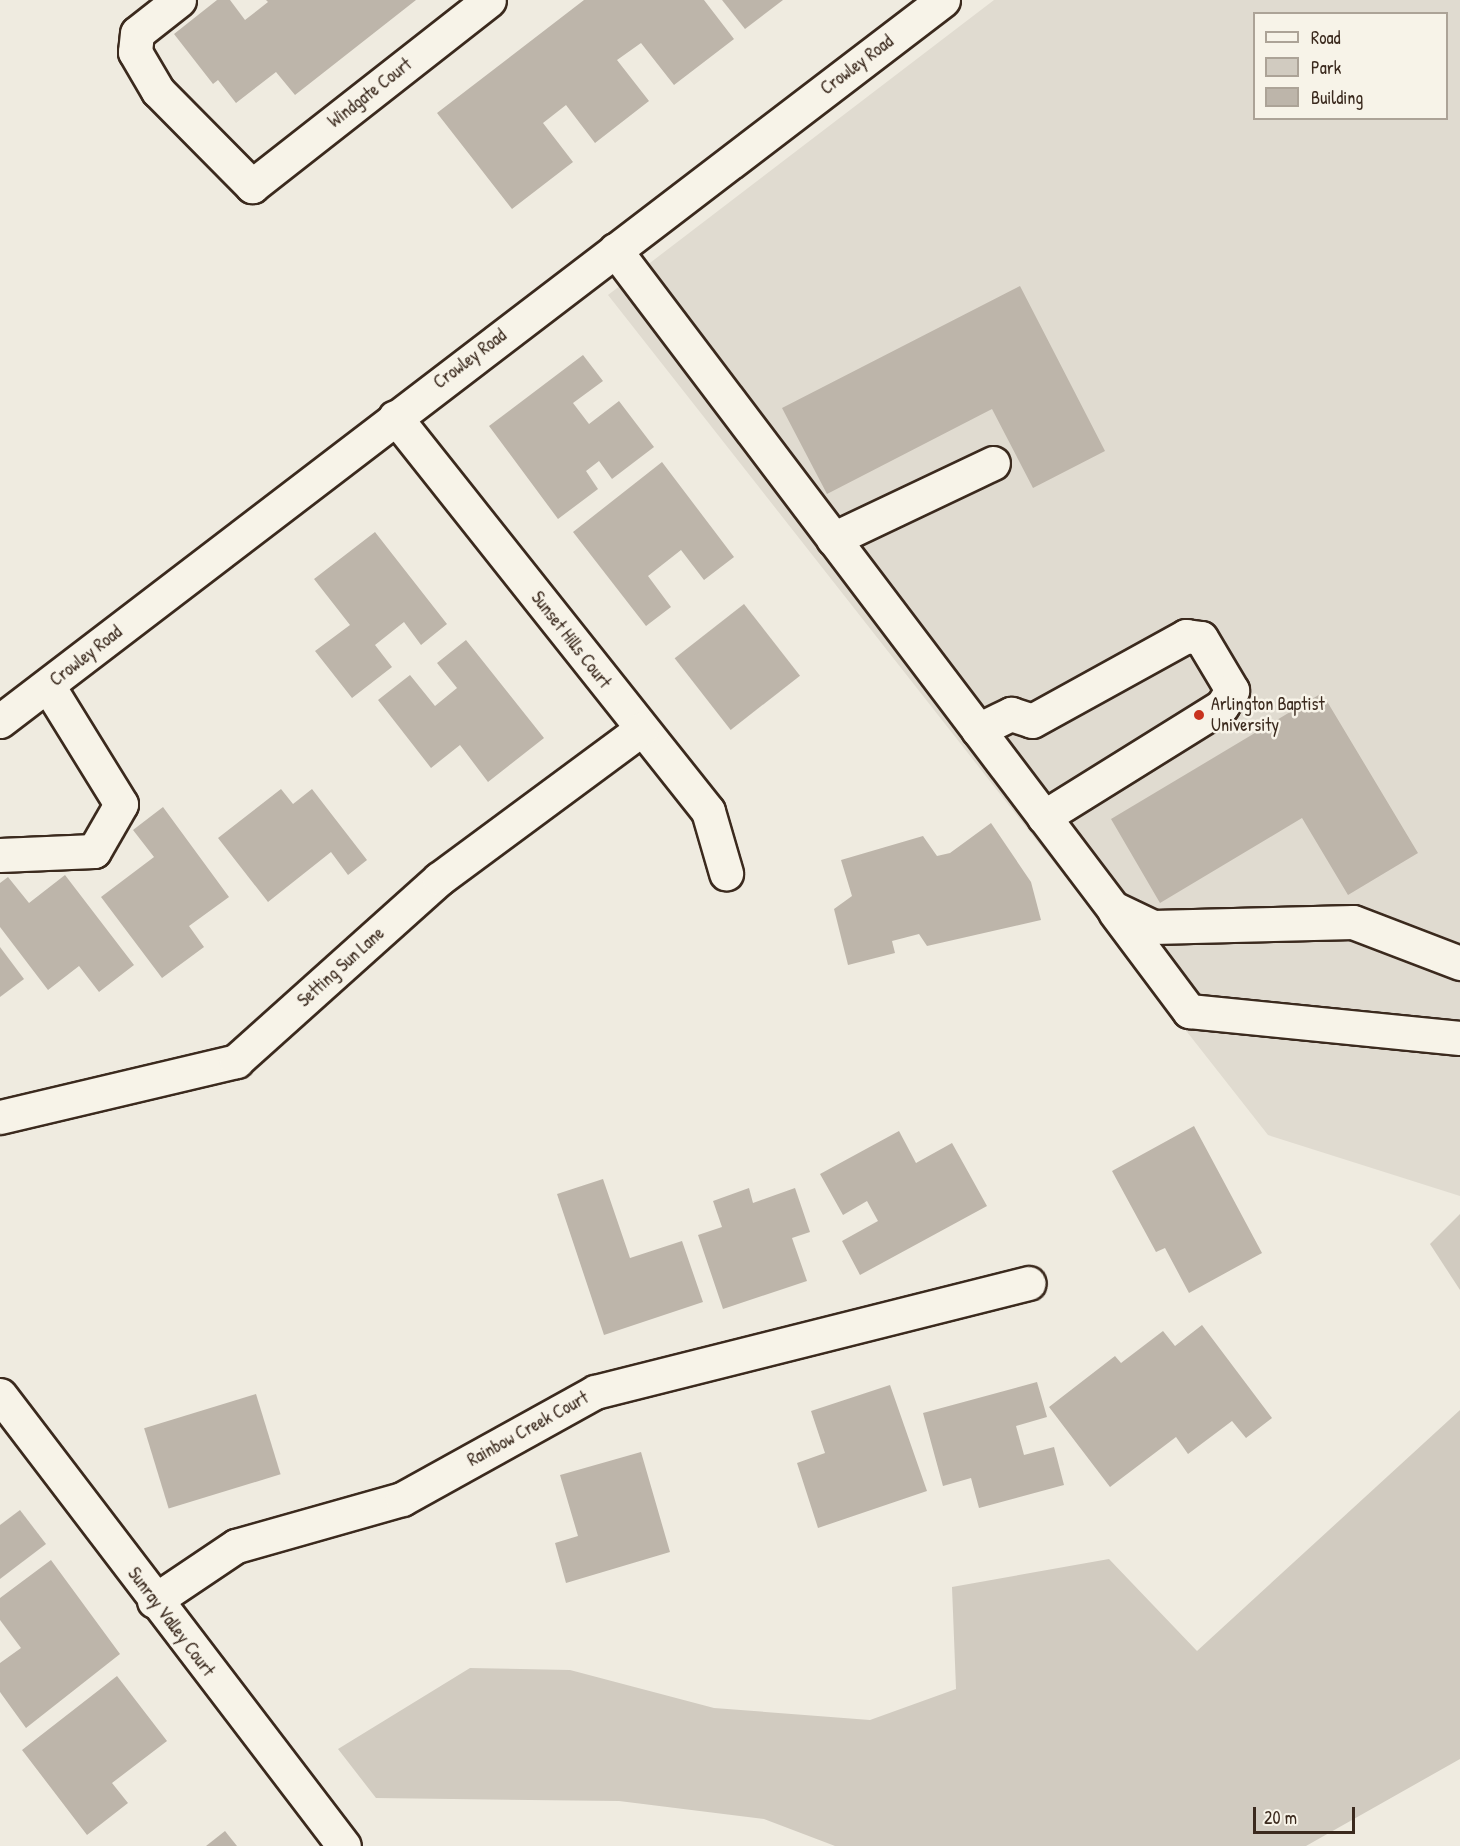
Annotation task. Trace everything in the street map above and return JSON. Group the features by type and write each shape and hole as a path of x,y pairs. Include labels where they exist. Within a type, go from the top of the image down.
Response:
{"street":[{"name":"Windgate Court","path":"179,0 137,33 135,52 158,91 252,186 489,0"},
{"name":"Crowley Road","path":"0,721 943,0"},
{"path":"615,250 1189,1011 1460,1038"},
{"name":"Sunset Hills Court","path":"395,417 708,811 726,873"},
{"path":"833,539 993,463"},
{"path":"978,730 1011,714 1032,721 1186,636 1201,638 1232,690 1222,706 1044,817"},
{"path":"0,855 94,851 121,804 48,686"},
{"name":"Setting Sun Lane","path":"0,1116 236,1061 439,879 642,729"},
{"path":"1113,908 1153,927 1353,922 1460,963"},
{"name":"Rainbow Creek Court","path":"154,1601 236,1546 402,1499 595,1392 1028,1283"},
{"name":"Sunray Valley Court","path":"0,1395 154,1601 344,1846"}],"shaded area":[{"name":"Arlington Baptist University","path":"994,0 1460,0 1460,1196 1268,1135 608,295"}],"green space":[{"path":"1460,1214 1460,1290 1430,1244"},
{"path":"1460,1410 1460,1759 1306,1846 835,1846 764,1819 619,1801 376,1798 338,1749 470,1668 570,1670 714,1708 870,1720 956,1689 952,1587 1109,1559 1197,1651"}],"building":[{"path":"217,0 230,0 245,20 268,2 266,0 416,0 295,95 276,72 236,103 218,80 213,84 174,34"},
{"path":"584,0 704,0 734,39 674,85 641,43 617,60 649,101 595,143 566,105 543,123 573,162 512,209 437,113"},
{"path":"722,0 783,0 745,29"},
{"path":"1020,286 1105,451 1033,488 992,409 827,494 782,408"},
{"path":"583,355 603,381 573,403 589,424 619,401 654,447 612,479 599,461 586,471 598,489 558,519 489,426"},
{"path":"662,462 734,557 704,580 681,550 648,576 671,607 646,626 573,532"},
{"path":"375,532 447,624 421,645 404,622 375,645 392,667 352,698 315,651 350,625 314,579"},
{"path":"744,604 800,676 731,730 675,658"},
{"path":"466,640 544,738 488,782 460,745 431,768 378,700 410,675 435,706 457,688 437,663"},
{"path":"1322,693 1418,853 1348,895 1302,818 1160,903 1111,819"},
{"path":"281,789 293,804 312,789 367,860 348,875 331,852 268,902 218,838"},
{"path":"163,807 229,897 189,926 204,947 162,978 101,897 154,857 133,830"},
{"path":"991,823 1031,882 1041,920 927,946 919,934 892,941 895,953 848,965 834,909 852,896 841,860 923,836 937,856 950,853"},
{"path":"65,875 134,965 99,992 79,966 48,990 0,927 0,883 8,877 29,903"},
{"path":"0,947 24,979 0,997"},
{"path":"1194,1126 1262,1253 1189,1293 1165,1248 1156,1252 1112,1171"},
{"path":"899,1131 916,1163 952,1143 987,1206 860,1275 842,1241 878,1221 867,1201 843,1215 820,1174"},
{"path":"603,1179 630,1258 682,1241 703,1302 604,1335 557,1194"},
{"path":"749,1188 753,1203 795,1188 810,1232 792,1238 807,1281 723,1309 698,1235 722,1227 713,1201"},
{"path":"1202,1325 1272,1418 1246,1438 1232,1421 1188,1454 1176,1437 1110,1487 1049,1407 1115,1356 1121,1363 1163,1331 1175,1346"},
{"path":"1037,1382 1047,1417 1016,1426 1024,1455 1054,1447 1064,1485 979,1508 971,1478 943,1486 923,1413"},
{"path":"890,1385 927,1491 818,1528 797,1463 825,1453 811,1411"},
{"path":"256,1394 281,1474 169,1509 144,1428"},
{"path":"641,1452 670,1552 566,1583 555,1543 578,1536 560,1475"},
{"path":"20,1510 46,1544 0,1579 0,1525"},
{"path":"51,1560 120,1654 26,1728 0,1692 0,1663 21,1648 0,1620 0,1598"},
{"path":"117,1676 167,1741 112,1783 128,1803 87,1835 22,1750"},
{"path":"225,1831 237,1846 206,1846"}],"place":[{"name":"Arlington Baptist University","path":"1199,715"}]}
